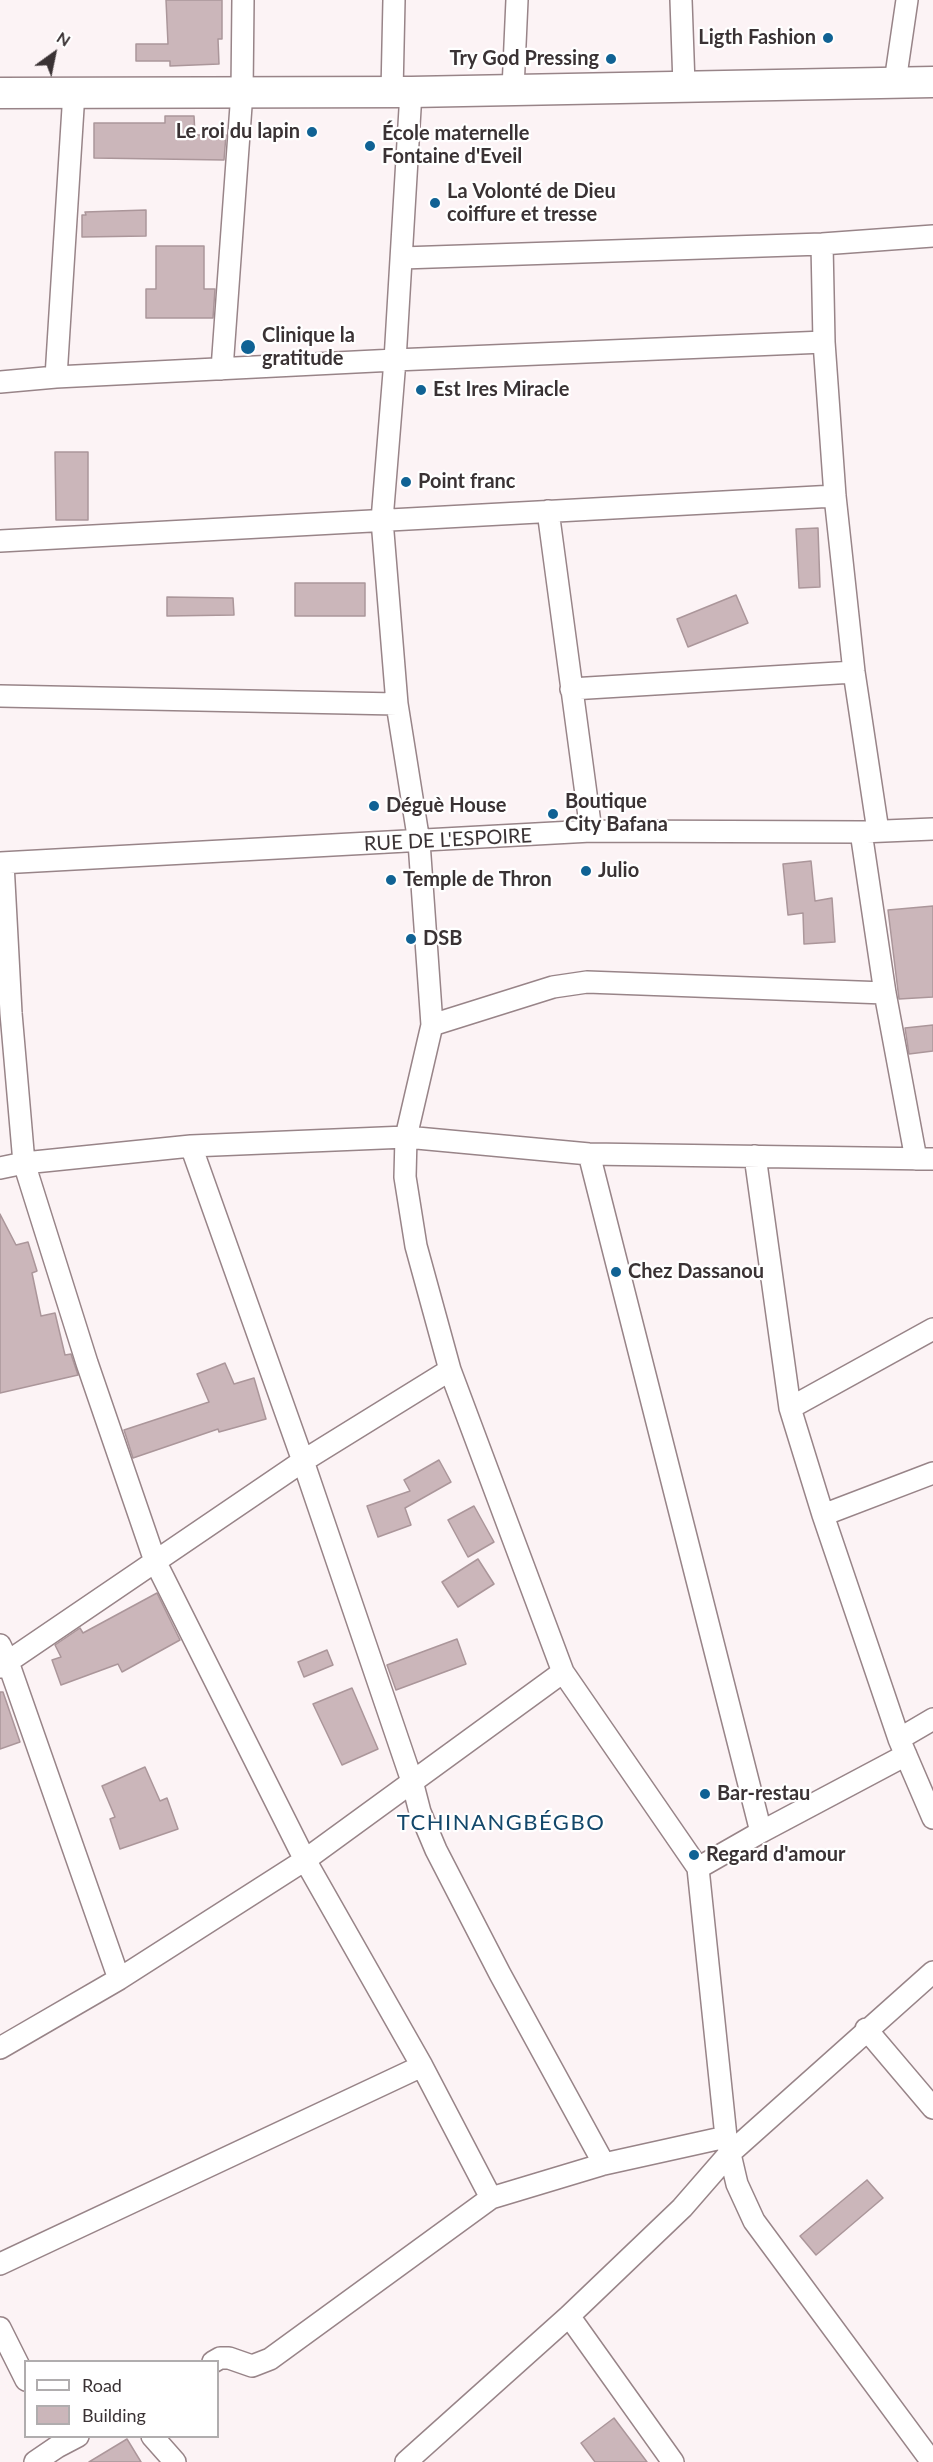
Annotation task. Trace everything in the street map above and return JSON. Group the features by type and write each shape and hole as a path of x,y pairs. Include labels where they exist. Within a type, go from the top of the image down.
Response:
{"main road":[{"path":"0,93 402,92 933,81"}],"street":[{"path":"222,369 242,92 243,0"},
{"path":"394,0 402,92 402,258 382,520 397,704 419,842 432,1025 406,1137 405,1177 416,1246 450,1370 563,1672 698,1868 727,2146 737,2184 754,2221 932,2462"},
{"path":"513,89 517,0"},
{"path":"681,0 684,85"},
{"path":"895,82 907,0"},
{"path":"56,377 74,92"},
{"path":"402,258 822,244 933,236"},
{"path":"0,1167 191,1146 406,1137 589,1154 925,1159 885,993 835,496 824,342 822,244"},
{"path":"0,382 56,377 395,360 824,342"},
{"path":"0,540 835,496"},
{"path":"548,511 591,831"},
{"path":"571,689 854,672"},
{"path":"0,696 397,704"},
{"name":"RUE DE L'ESPOIRE","path":"2,863 591,831 933,829"},
{"path":"2,863 5,1013 24,1163 87,1363 155,1561 305,1860 422,2066 491,2198"},
{"path":"432,1025 553,987 587,982 885,993"},
{"path":"191,1146 303,1461 412,1781 420,1812 436,1850 500,1974 604,2164"},
{"path":"589,1154 761,1832"},
{"path":"755,1156 790,1408 823,1515 903,1747 933,1818"},
{"path":"790,1408 933,1329"},
{"path":"119,1979 3,1658 155,1561 303,1461 450,1370"},
{"path":"823,1515 933,1473"},
{"path":"0,2048 119,1979 305,1860 563,1672"},
{"path":"698,1868 903,1747 933,1719"},
{"path":"415,2459 682,2208 727,2146 933,1972"},
{"path":"866,2030 933,2108"},
{"path":"0,2264 422,2066"},
{"path":"215,2360 229,2358 252,2366 270,2359 491,2198 604,2164 727,2146"},
{"path":"569,2316 673,2462"},
{"path":"0,2328 24,2376"},
{"path":"154,2438 175,2462"},
{"path":"35,2462 55,2441"}],"building":[{"path":"166,0 222,0 222,39 218,39 219,64 170,66 170,61 136,61 136,44 168,44"},
{"path":"165,116 194,116 195,135 226,135 224,160 94,158 94,123 165,123"},
{"path":"146,210 146,236 82,237 82,215 86,215 85,212"},
{"path":"156,246 204,246 204,289 215,289 213,318 146,318 146,289 156,289"},
{"path":"55,452 88,452 88,520 56,520"},
{"path":"818,528 820,587 799,588 796,529"},
{"path":"295,583 365,583 365,616 295,616"},
{"path":"736,595 748,623 688,647 677,619"},
{"path":"167,597 233,598 234,615 167,616"},
{"path":"811,861 815,901 832,898 835,942 804,944 803,913 788,915 783,864"},
{"path":"933,906 933,997 899,999 888,910"},
{"path":"933,1025 933,1051 909,1054 905,1028"},
{"path":"0,1214 16,1245 28,1242 37,1271 32,1273 41,1316 55,1313 65,1355 71,1354 78,1375 0,1393"},
{"path":"225,1363 234,1384 254,1378 266,1419 219,1432 218,1429 133,1458 124,1430 209,1402 197,1374"},
{"path":"439,1460 451,1482 405,1508 411,1525 378,1537 367,1506 410,1491 404,1480"},
{"path":"474,1506 494,1542 468,1557 448,1520"},
{"path":"478,1559 494,1584 458,1607 442,1582"},
{"path":"157,1593 180,1640 122,1672 118,1664 61,1685 52,1660 61,1657 55,1645 80,1628 83,1633"},
{"path":"457,1639 466,1664 396,1690 387,1665"},
{"path":"327,1650 333,1665 304,1677 298,1662"},
{"path":"352,1688 378,1749 342,1765 313,1704"},
{"path":"0,1692 3,1692 20,1742 0,1749"},
{"path":"145,1767 160,1801 167,1798 178,1829 120,1849 110,1819 115,1817 102,1786"},
{"path":"867,2180 883,2198 816,2255 800,2236"},
{"path":"614,2418 647,2462 595,2462 581,2443"},
{"path":"127,2439 141,2462 89,2462"}],"place":[{"name":"Ligth Fashion","path":"828,38"},
{"name":"Try God Pressing","path":"611,59"},
{"name":"Le roi du lapin","path":"312,132"},
{"name":"École maternelle Fontaine d'Eveil","path":"370,146"},
{"name":"La Volonté de Dieu coiffure et tresse","path":"435,203"},
{"name":"Clinique la gratitude","path":"248,347"},
{"name":"Est Ires Miracle","path":"421,390"},
{"name":"Point franc","path":"406,482"},
{"name":"Déguè House","path":"374,806"},
{"name":"Boutique City Bafana","path":"553,814"},
{"name":"Julio","path":"586,871"},
{"name":"Temple de Thron","path":"391,880"},
{"name":"DSB","path":"411,939"},
{"name":"Chez Dassanou","path":"616,1272"},
{"name":"Bar-restau","path":"705,1794"},
{"name":"Regard d'amour","path":"694,1855"}],"district":[{"name":"TCHINANGBÉGBO","path":"501,1823"}]}
